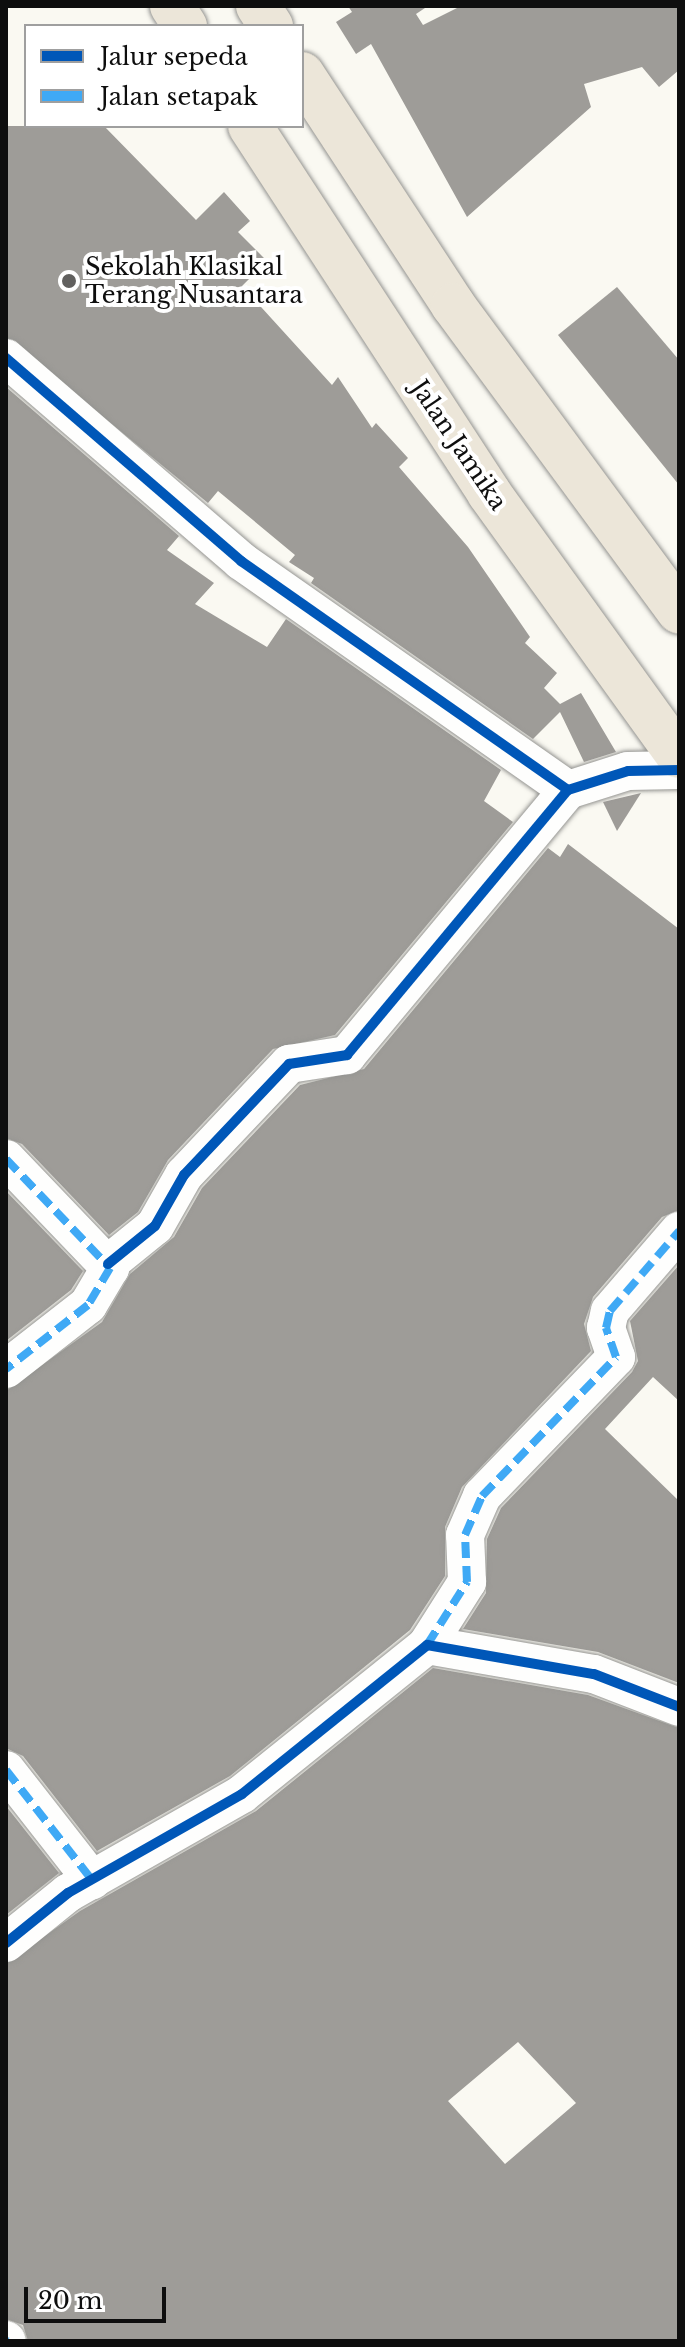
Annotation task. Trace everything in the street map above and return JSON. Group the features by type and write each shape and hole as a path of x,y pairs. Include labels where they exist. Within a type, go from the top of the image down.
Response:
{"main road":[{"path":"172,6 184,24"},
{"path":"258,6 270,24"},
{"path":"304,77 453,305 679,612"},
{"name":"Jalan Jamika","path":"251,128 489,493 679,756"}],"street":[{"path":"6,358 241,561 568,790"},
{"path":"108,1264 155,1226 184,1175 289,1064 347,1055 568,790 628,771 679,770"},
{"path":"6,1159 108,1264 108,1281 88,1305 6,1369"},
{"path":"6,1943 92,1880 242,1794 427,1645 467,1582 465,1535 482,1496 616,1357 606,1328 610,1311 679,1231"},
{"path":"427,1645 594,1674 679,1707"},
{"path":"6,1770 92,1880"}],"building":[{"path":"348,6 428,6 416,14 423,25 461,6 679,6 679,70 659,87 642,67 584,84 591,107 467,217 371,44 356,54 336,22 352,12"},
{"path":"6,126 106,128 196,220 224,192 250,221 238,232 267,261 242,286 332,385 338,377 372,428 376,423 408,458 399,467 468,547 530,637 525,643 557,673 544,688 560,704 581,693 616,752 584,762 560,712 533,739 311,583 314,578 289,562 295,555 218,491 208,503 6,337"},
{"path":"617,287 679,360 679,485 558,335"},
{"path":"6,387 179,536 167,550 214,583 195,604 267,647 286,619 501,770 484,801 513,822 335,1035 273,1049 168,1160 138,1212 109,1235 22,1144 6,1138"},
{"path":"641,793 617,831 603,802"},
{"path":"568,844 679,929 679,1210 662,1217 593,1297 584,1324 591,1351 462,1487 445,1527 445,1576 410,1630 230,1776 97,1851 23,1756 6,1748 6,1391 102,1322 130,1274 174,1237 202,1188 300,1085 364,1069 548,848 560,857"},
{"path":"6,1191 83,1271 71,1290 6,1341"},
{"path":"679,1265 679,1401 653,1377 605,1429 679,1501 679,1683 598,1652 463,1629 486,1593 487,1539 501,1508 632,1372 638,1361 630,1321"},
{"path":"433,1668 588,1695 679,1728 679,2341 28,2341 23,2325 6,2319 6,1964 80,1911 256,1811","holes":["518,2042 576,2103 505,2164 448,2101"]},
{"path":"6,1806 59,1873 6,1915"}],"marked path":[{"path":"6,1159 110,1268 88,1305 6,1369"},
{"path":"427,1645 467,1582 465,1535 482,1496 616,1357 606,1328 610,1311 679,1231"},
{"path":"6,1770 92,1880"}],"cycle path":[{"path":"6,358 241,561 568,790 628,771 679,770"},
{"path":"108,1264 155,1226 184,1175 289,1064 347,1055 568,790"},
{"path":"6,1943 68,1893 242,1794 427,1645 594,1674 679,1707"}],"place":[{"name":"Sekolah Klasikal Terang Nusantara","path":"69,281"}]}
